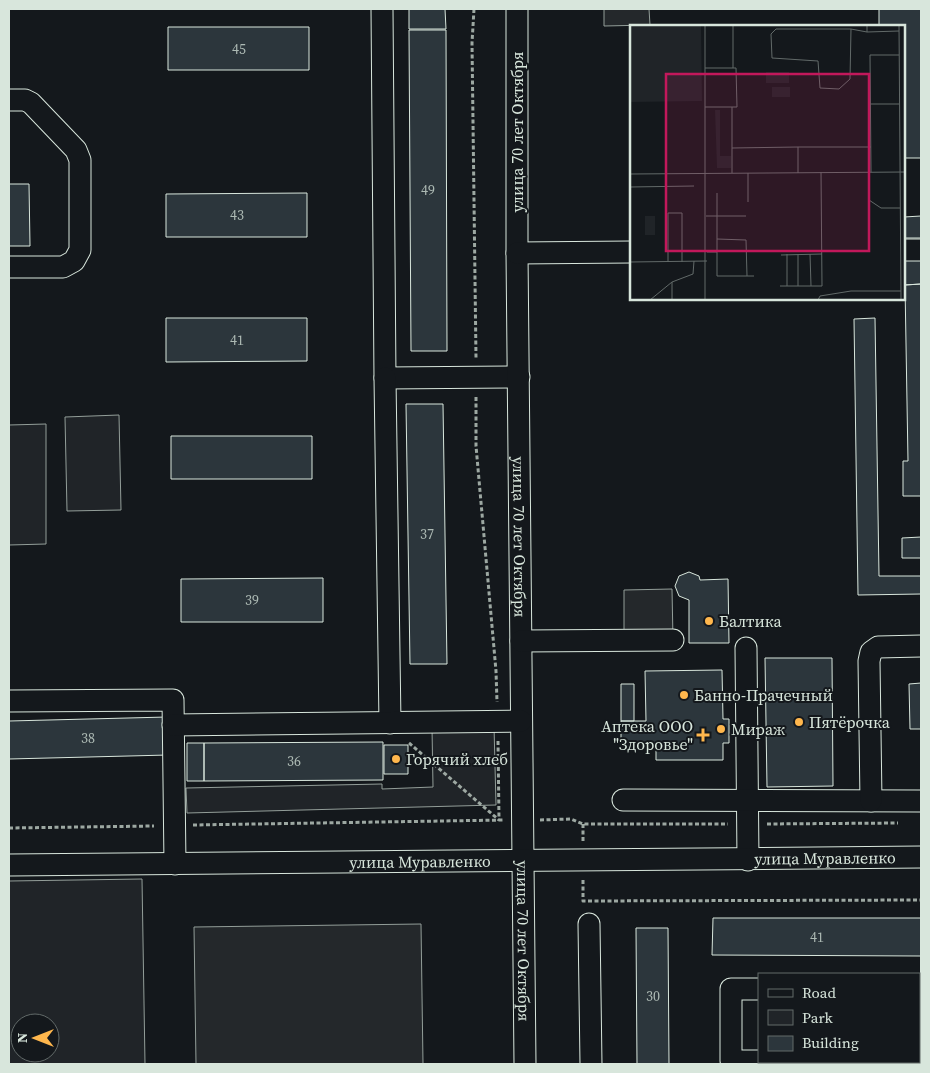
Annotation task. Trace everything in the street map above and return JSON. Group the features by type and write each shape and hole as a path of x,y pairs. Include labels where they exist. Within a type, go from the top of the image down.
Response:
{"street":[{"path":"382,9 388,723"},
{"name":"улица 70 лет Октября","path":"517,9 517,252 525,1064"},
{"path":"9,100 25,100 31,103 76,150 80,160 80,250 74,261 63,266 9,267"},
{"path":"905,250 921,250"},
{"path":"517,252 630,252"},
{"path":"385,378 519,377"},
{"path":"521,641 672,640"},
{"path":"870,801 869,661 871,652 878,647 921,646"},
{"path":"746,648 748,860"},
{"path":"9,701 173,700 175,864"},
{"path":"173,725 521,721"},
{"path":"623,800 921,801"},
{"name":"улица Муравленко","path":"9,865 921,857"},
{"path":"590,924 591,1064"},
{"path":"758,989 731,989 731,1061 758,1060"}],"path":[{"path":"474,9 472,43 476,446 496,671 499,820"},
{"path":"388,723 499,820"},
{"path":"9,828 571,819 583,824"},
{"path":"583,901 921,900"}],"green space":[{"path":"119,415 121,510 67,511 65,417"},
{"path":"46,424 46,544 9,545 9,425"},
{"path":"494,726 496,805 187,813 186,788 382,784 382,789 433,787 432,728"},
{"path":"142,879 145,1064 9,1064 9,881"}],"shaded area":[{"path":"604,9 649,9 650,25 604,26"},
{"path":"672,589 673,640 624,640 624,590"},
{"path":"421,924 423,1064 196,1064 194,927"}],"building":[{"path":"409,9 445,9 446,29 409,29"},
{"path":"879,9 921,9 921,158 905,158 905,25 879,25"},
{"path":"168,27 309,27 309,70 168,70"},
{"path":"409,30 446,30 447,351 411,351"},
{"path":"9,184 29,184 30,246 9,246"},
{"path":"307,193 307,237 166,237 166,194"},
{"path":"921,216 921,238 905,238 905,217"},
{"path":"905,255 921,255 921,284 905,285"},
{"path":"921,284 921,496 903,496 903,461 908,461 905,285"},
{"path":"166,318 307,318 307,361 166,362"},
{"path":"875,318 879,576 921,576 921,594 858,595 854,319"},
{"path":"406,404 443,404 447,664 410,664"},
{"path":"171,436 312,436 312,479 171,479"},
{"path":"921,537 921,558 902,558 902,538"},
{"name":"Балтика","path":"689,572 699,576 700,580 728,579 729,643 689,643 689,600 679,596 675,586 679,576"},
{"path":"323,578 323,622 181,622 181,579"},
{"name":"Пятёрочка","path":"765,658 832,658 833,786 767,787"},
{"name":"Банно-Прачечный","path":"722,670 723,719 729,719 729,743 723,743 723,760 656,760 656,743 621,743 621,721 646,721 645,671"},
{"path":"921,683 921,729 910,729 909,684"},
{"path":"621,684 634,684 634,721 621,721"},
{"path":"167,717 168,755 9,759 9,721"},
{"path":"383,742 383,780 204,781 204,743"},
{"path":"187,743 204,743 204,781 187,781"},
{"name":"Горячий хлеб","path":"384,745 408,745 408,774 384,774"},
{"path":"713,918 921,918 921,956 712,955"},
{"path":"636,928 668,928 669,1064 637,1064"}],"place":[{"name":"Балтика","path":"709,621"},
{"name":"Банно-Прачечный","path":"684,695"},
{"name":"Пятёрочка","path":"799,722"},
{"name":"Мираж","path":"721,729"},
{"name":"Аптека ООО \"Здоровье\"","path":"703,735"},
{"name":"Горячий хлеб","path":"396,759"}]}
